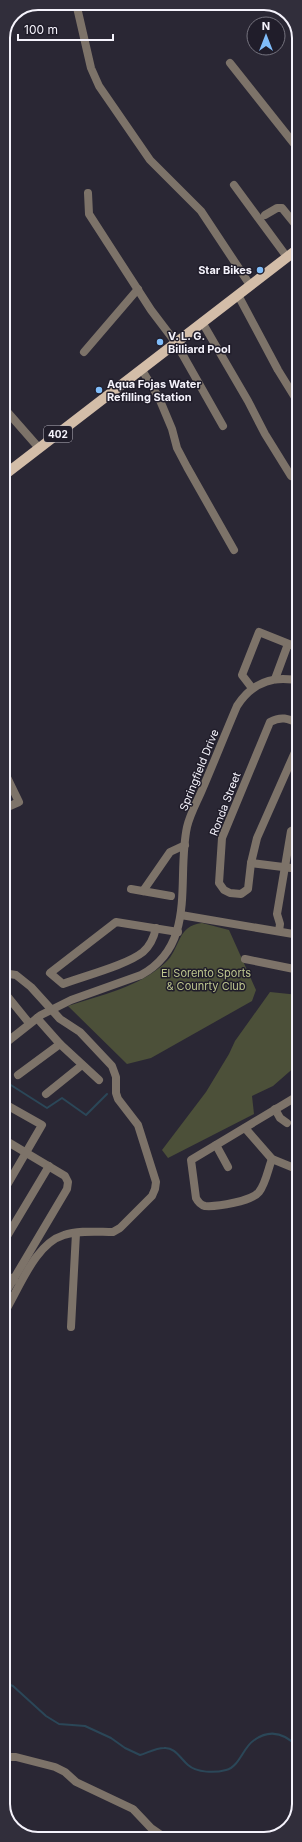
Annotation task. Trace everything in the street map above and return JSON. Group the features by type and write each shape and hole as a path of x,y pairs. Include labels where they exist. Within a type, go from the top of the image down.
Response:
{"main road":[{"name":"402","path":"10,471 292,253"}],"street":[{"path":"77,10 86,52 99,86 150,160 201,211 250,285"},
{"path":"230,63 292,141"},
{"path":"234,185 287,257"},
{"path":"88,192 89,214 138,289 176,343 223,426"},
{"path":"265,215 277,208 282,208 292,220"},
{"path":"84,352 138,289"},
{"path":"238,295 278,370 292,393"},
{"path":"202,322 248,401 265,434 291,476"},
{"path":"142,370 159,398 172,429 177,448 234,550"},
{"path":"10,415 39,448"},
{"path":"252,688 242,675 259,632 292,645"},
{"path":"275,680 288,644"},
{"name":"Springfield Drive","path":"10,1039 33,1020 71,1000 150,971 167,954 178,932 181,915 187,826 237,706 243,696 252,688 275,680 292,681"},
{"name":"Ronda Street","path":"292,720 287,718 277,718 270,722 222,838 219,883 224,890 230,893 240,894 248,889 251,863 257,838 292,759"},
{"path":"10,783 19,802 10,806"},
{"path":"279,931 280,924 277,914 284,867 292,830"},
{"path":"143,892 170,852 185,845"},
{"path":"251,863 292,868"},
{"path":"131,889 171,896"},
{"path":"270,929 271,923 277,914"},
{"path":"181,915 292,934"},
{"path":"156,928 150,943 144,951 132,959 63,984 50,973 116,922 156,928 178,932"},
{"path":"245,959 292,969"},
{"path":"10,974 16,975 31,987 51,1010 80,1032 112,1066 116,1077 116,1093 118,1099 138,1125 156,1182 156,1189 152,1196 120,1228 113,1232 76,1233 64,1235 51,1241 41,1252 10,1303"},
{"path":"10,999 100,1080"},
{"path":"18,1075 60,1044"},
{"path":"46,1094 82,1065"},
{"path":"272,1159 260,1190 256,1195 227,1204 204,1206 199,1203 196,1198 191,1160 292,1099"},
{"path":"10,1107 42,1126 10,1181"},
{"path":"275,1109 280,1118 287,1123"},
{"path":"245,1128 272,1159 292,1167"},
{"path":"10,1143 65,1176 68,1182 68,1186 10,1286"},
{"path":"216,1145 228,1167"},
{"path":"10,1231 49,1166"},
{"path":"70,1328 76,1233"},
{"path":"10,1277 14,1280"},
{"path":"10,1757 16,1757 55,1767 66,1772 76,1782 133,1809 157,1832"}],"green space":[{"name":"El Sorento Sports & Counrty Club","path":"202,923 229,930 256,990 252,1001 151,1058 127,1064 68,1006 106,994 144,978 165,963 174,951 183,933 194,925"},
{"path":"270,992 292,994 292,1069 273,1086 252,1096 254,1114 168,1158 162,1150 206,1092 229,1054 235,1041"}],"waterway":[{"path":"10,1084 47,1108 62,1098 86,1115 107,1094"},
{"path":"10,1685 46,1716 59,1724 85,1726 111,1738 125,1748 140,1755 161,1748 171,1749 188,1765 196,1770 217,1772 230,1768 238,1761 246,1748 259,1737 278,1734 292,1741"}],"place":[{"name":"Star Bikes","path":"260,270"},
{"name":"V. L. G. Billiard Pool","path":"160,342"},
{"name":"Aqua Fojas Water Refilling Station","path":"99,390"}]}
